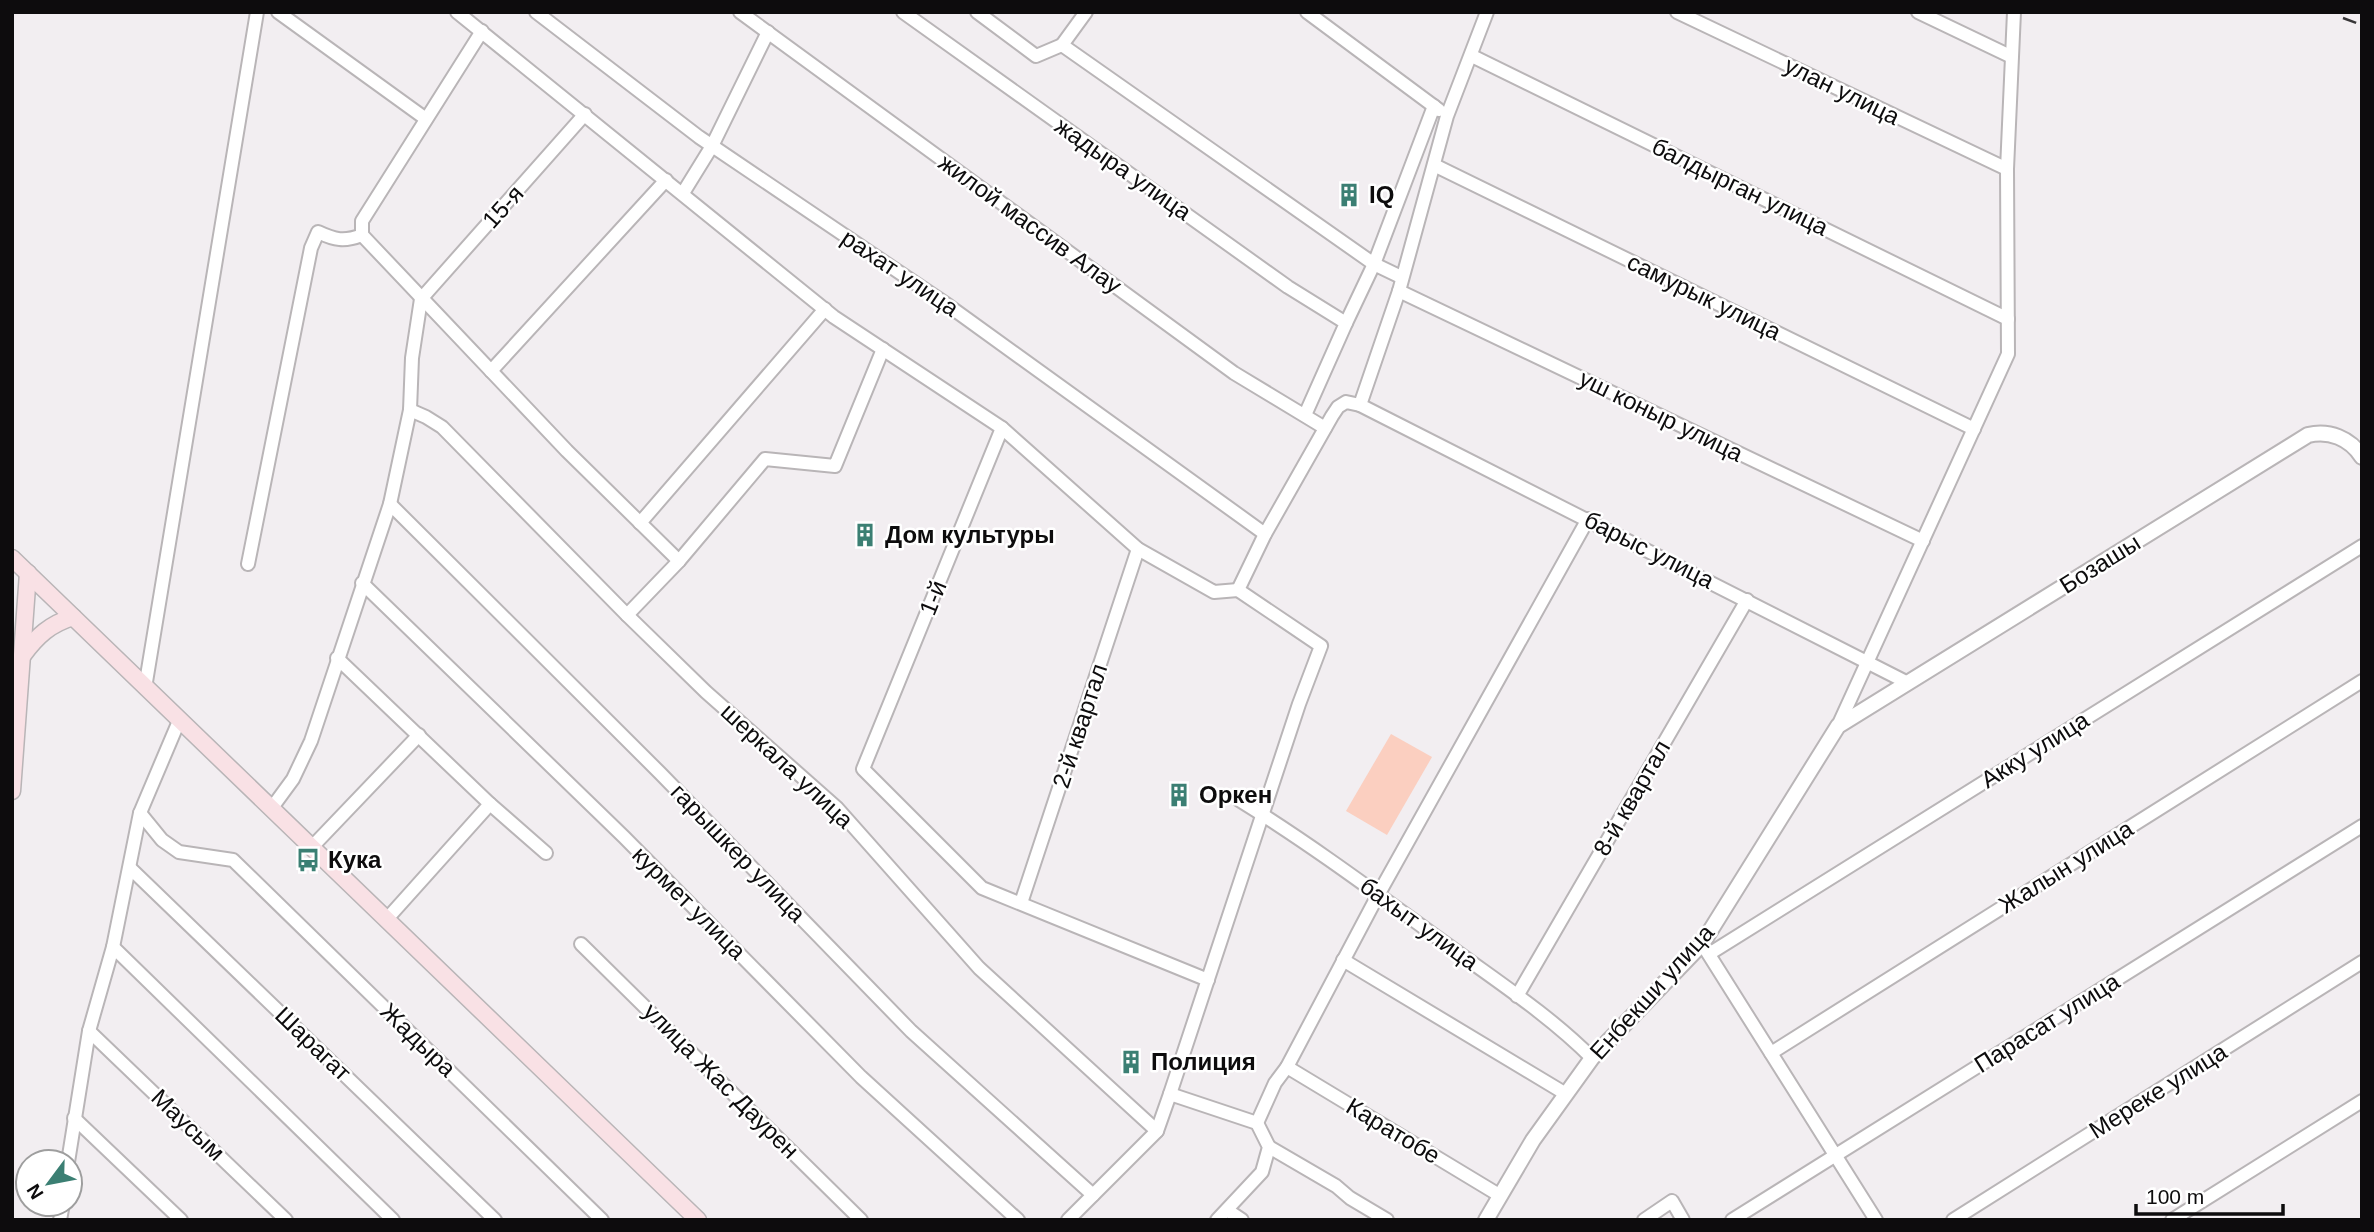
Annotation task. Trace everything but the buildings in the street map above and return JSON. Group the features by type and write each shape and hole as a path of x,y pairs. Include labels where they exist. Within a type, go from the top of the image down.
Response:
{"main road":[{"path":"12,558 698,1220"},
{"path":"12,791 28,573"},
{"path":"23,655 52,625 72,617"}],"street":[{"path":"145,688 257,12"},
{"path":"278,12 426,119"},
{"path":"457,12 825,309 1002,428 1138,549 1214,592 1238,590 1321,646 1299,704 1157,1131 1068,1220"},
{"name":"рахат улица","path":"536,12 712,146 949,306 1265,534"},
{"name":"жилой массив Алау","path":"740,12 760,18 768,32 1234,373 1325,428"},
{"name":"жадыра улица","path":"903,12 1288,287 1346,323"},
{"path":"977,12 1036,56 1062,45 1086,12"},
{"path":"1307,12 1447,116"},
{"path":"1238,590 1265,534 1338,407 1346,402 1360,405 1399,291 1447,116 1487,12"},
{"name":"улан улица","path":"1677,12 2007,169"},
{"path":"1918,12 2010,56"},
{"path":"1838,726 2008,354 2007,169 2014,12"},
{"path":"482,31 362,221 362,235 491,371 679,561"},
{"path":"683,193 712,146 768,32"},
{"path":"1062,45 1374,264 1401,277"},
{"name":"балдырган улица","path":"1472,56 2008,319"},
{"path":"1305,415 1374,264 1434,106"},
{"name":"15-я","path":"421,299 585,114"},
{"name":"самурык улица","path":"1434,165 1974,429"},
{"path":"491,371 666,180"},
{"path":"248,564 311,248 318,232 336,241 346,241 362,235"},
{"name":"уш коныр улица","path":"1399,291 1923,541"},
{"path":"271,809 293,779 311,741 390,503 410,410 412,358 421,299"},
{"path":"640,523 825,309"},
{"path":"627,615 679,561 765,459 835,466 883,349"},
{"name":"барыс улица","path":"1360,405 1908,683"},
{"name":"шеркала улица","path":"410,410 442,428 706,692 837,808 979,968 1157,1131"},
{"name":"1-й","path":"1002,428 863,769 982,888 1021,903"},
{"name":"Бозашы","path":"1838,726 2308,435 2321,432 2337,436 2357,449 2362,457"},
{"name":"гарышкер улица","path":"390,503 660,773 911,1031 1093,1195"},
{"path":"1257,1123 1275,1083 1287,1067 1378,895 1588,519"},
{"name":"Акку улица","path":"1705,949 2362,546"},
{"name":"2-й квартал","path":"1021,903 1138,549"},
{"name":"курмет улица","path":"362,583 624,837 862,1077 1018,1220"},
{"name":"8-й квартал","path":"1517,996 1747,600"},
{"path":"337,658 490,804 546,853"},
{"name":"Жалын улица","path":"1771,1053 2362,681"},
{"path":"70,1148 89,1031 113,947 140,813 178,721"},
{"name":"Енбекши улица","path":"1486,1220 1533,1139 1592,1058 1705,949 1838,726"},
{"path":"311,848 419,735"},
{"name":"бахыт улица","path":"1239,800 1305,841 1564,1030 1592,1058"},
{"path":"386,920 490,804"},
{"name":"Жадыра","path":"140,813 162,840 179,852 233,860 603,1220"},
{"name":"Парасат улица","path":"1732,1220 2362,826"},
{"name":"Шарагат","path":"131,868 495,1220"},
{"path":"1021,903 1208,980"},
{"name":"улица Жас Даурен","path":"581,944 861,1220"},
{"path":"113,947 393,1220"},
{"path":"1705,949 1876,1220"},
{"path":"1343,960 1566,1094"},
{"name":"Мереке улица","path":"1953,1220 2362,962"},
{"name":"Маусым","path":"89,1031 286,1220"},
{"name":"Каратобе","path":"1287,1067 1499,1195"},
{"path":"1170,1094 1257,1123 1269,1147 1387,1220"},
{"path":"2172,1220 2362,1101"},
{"path":"75,1118 181,1220"},
{"path":"1217,1220 1262,1172 1269,1147"},
{"path":"1644,1220 1672,1201 1683,1220"},
{"path":"1227,1210 1242,1220"}],"shaded area":[{"path":"1391,734 1432,757 1387,835 1346,811"}],"railway":[{"path":"2343,18 2362,25"}],"place":[{"name":"IQ","path":"1349,195"},
{"name":"Дом культуры","path":"865,535"},
{"name":"Оркен","path":"1179,795"},
{"name":"Кука","path":"308,860"},
{"name":"Полиция","path":"1131,1062"}]}
